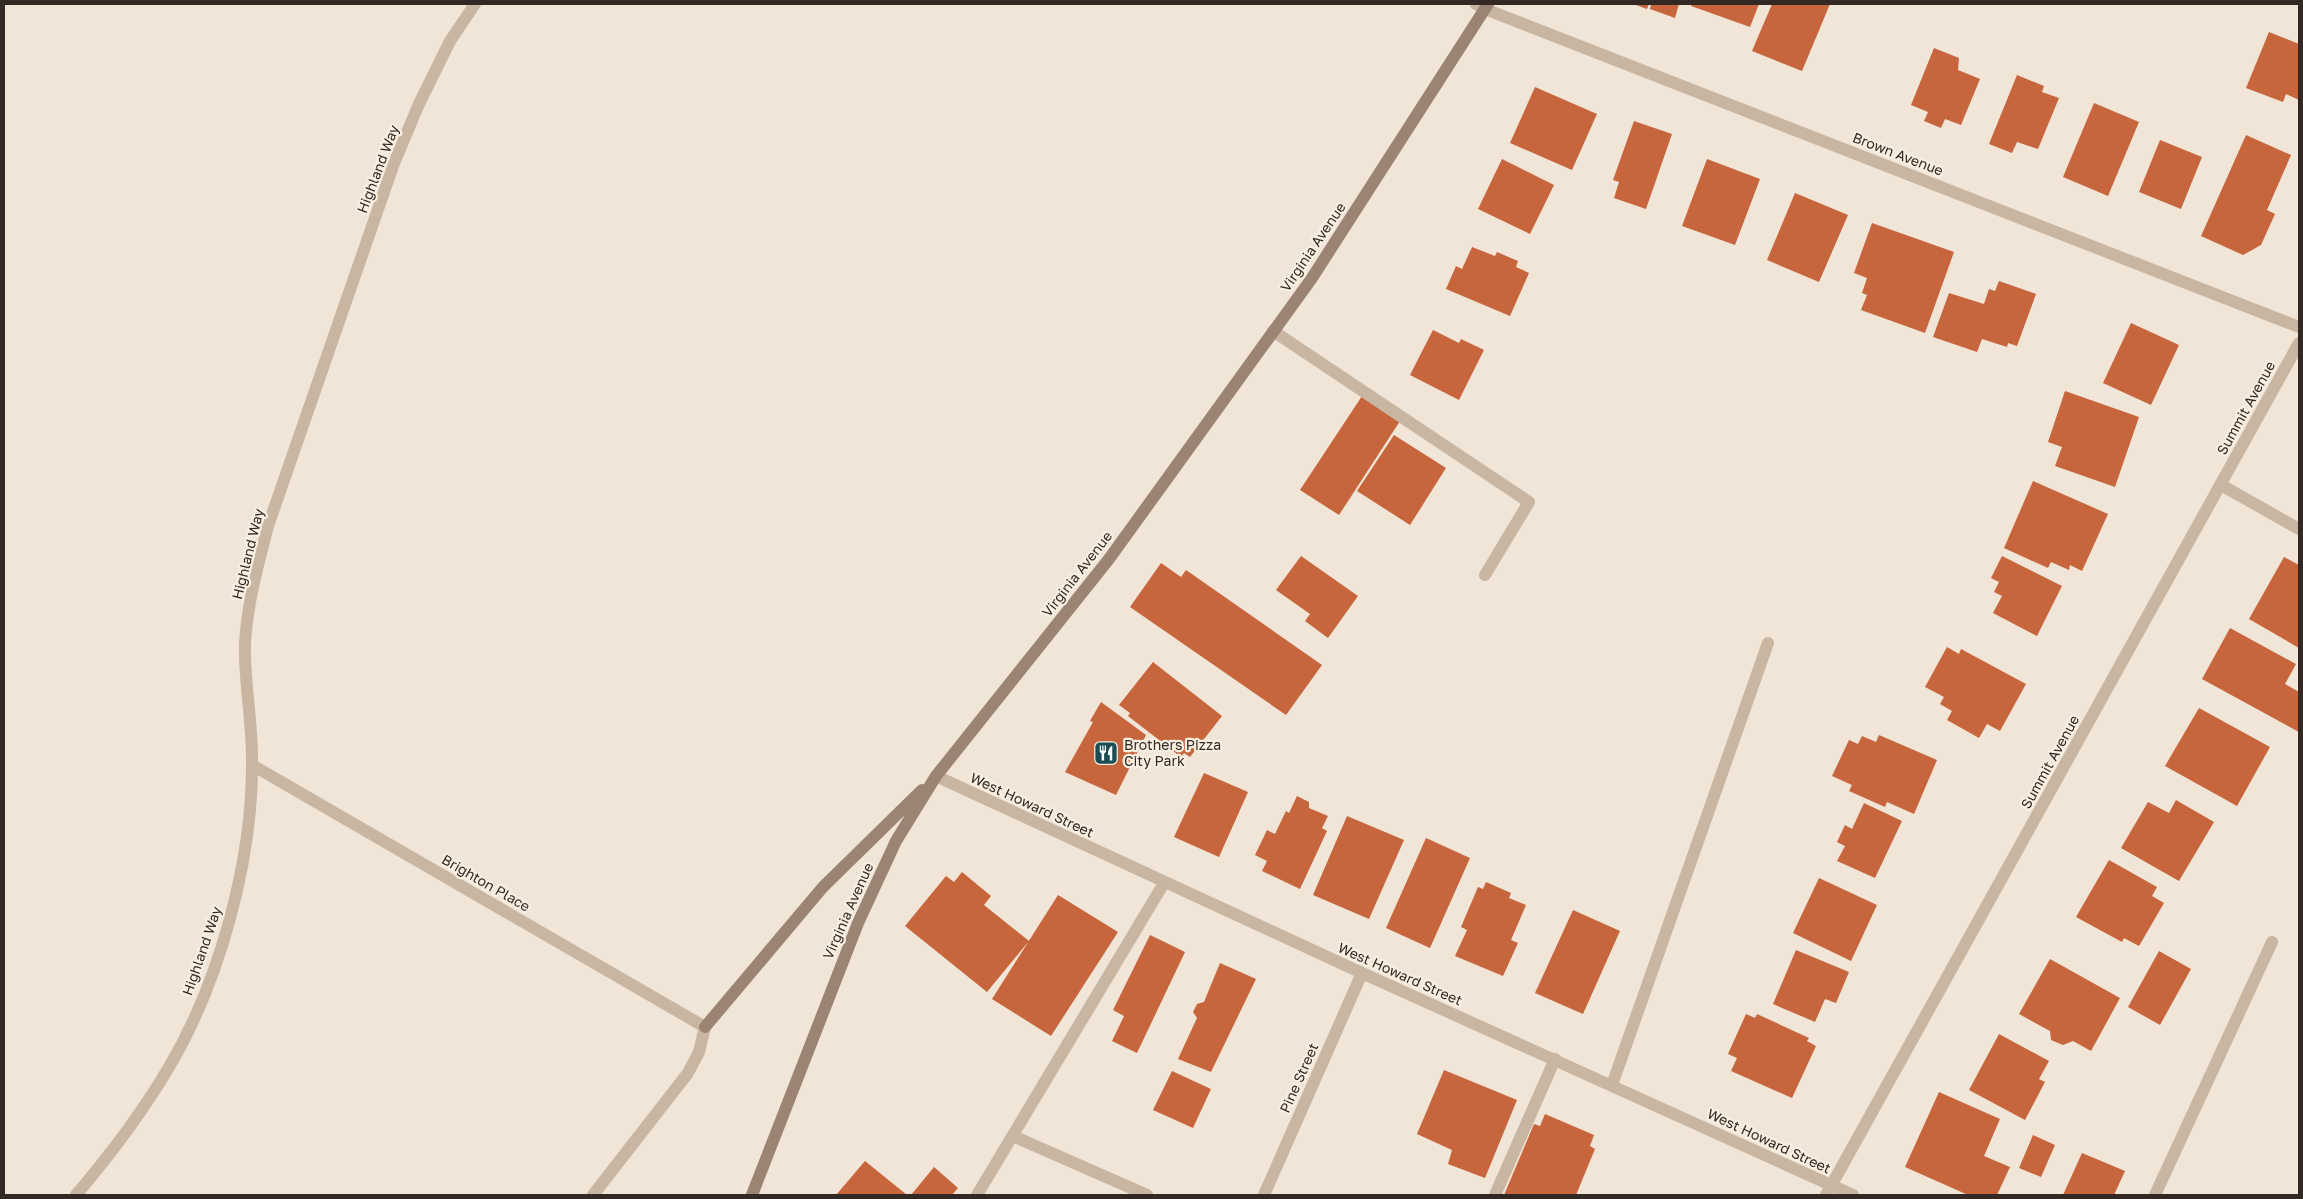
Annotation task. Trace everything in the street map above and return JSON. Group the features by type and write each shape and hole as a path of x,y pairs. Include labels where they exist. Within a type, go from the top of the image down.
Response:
{"main road":[{"name":"Virginia Avenue","path":"752,1195 858,923 896,842 936,776 1109,559 1312,278 1483,5"},
{"path":"705,1028 823,887 936,776"}],"street":[{"name":"Highland Way","path":"76,1195 144,1107 170,1066 203,997 232,909 247,839 252,765 245,645 253,584 268,526 393,166 418,106 450,41 475,4"},
{"name":"Brown Avenue","path":"1483,5 2299,327"},
{"path":"1273,331 1529,502 1485,575"},
{"name":"Summit Avenue","path":"1828,1190 2299,343"},
{"path":"2221,485 2299,529"},
{"path":"1612,1085 1768,643"},
{"name":"Brighton Place","path":"252,765 705,1028"},
{"name":"West Howard Street","path":"936,776 1164,883 1612,1085 1828,1190 1853,1195"},
{"path":"977,1195 1164,883"},
{"path":"2154,1195 2272,942"},
{"name":"Pine Street","path":"1264,1195 1362,973"},
{"path":"593,1195 688,1074 699,1052 705,1028"},
{"path":"1495,1195 1555,1059"},
{"path":"1013,1136 1146,1195"}],"building":[{"path":"1633,4 1649,4 1647,9"},
{"path":"1651,4 1679,4 1675,18 1650,9"},
{"path":"1692,4 1759,4 1750,27 1691,6"},
{"path":"1772,4 1830,4 1802,71 1752,51"},
{"path":"2269,32 2299,44 2299,100 2286,94 2283,102 2246,88"},
{"path":"1934,48 1959,58 1958,70 1980,79 1961,125 1945,119 1941,128 1924,121 1928,112 1911,105"},
{"path":"2017,75 2044,86 2042,92 2059,98 2038,149 2017,142 2012,153 1989,144"},
{"path":"1535,87 1597,114 1572,170 1510,143"},
{"path":"2094,103 2139,122 2108,196 2063,177"},
{"path":"1634,121 1672,134 1646,209 1614,198 1619,182 1613,180"},
{"path":"2246,135 2291,155 2267,210 2275,214 2261,245 2243,255 2201,236"},
{"path":"2160,140 2202,157 2181,209 2139,192"},
{"path":"1502,159 1554,185 1530,234 1478,209"},
{"path":"1707,159 1760,179 1735,245 1682,226"},
{"path":"1795,193 1848,215 1819,282 1767,260"},
{"path":"1872,223 1954,252 1925,333 1861,310 1867,295 1862,293 1867,278 1854,273"},
{"path":"1472,247 1495,256 1497,252 1518,261 1516,267 1529,273 1510,316 1446,289 1456,266 1462,269"},
{"path":"1999,281 2036,294 2017,346 2008,343 2007,347 1982,339 1977,352 1933,337 1949,293 1984,304 1989,289 1995,291"},
{"path":"2131,323 2179,345 2151,405 2103,383"},
{"path":"1433,330 1459,343 1461,339 1484,350 1459,400 1410,375"},
{"path":"2065,391 2139,417 2115,487 2055,466 2062,447 2048,442"},
{"path":"1362,396 1400,421 1339,515 1300,490"},
{"path":"1394,435 1446,468 1410,525 1357,491"},
{"path":"2033,481 2108,514 2082,571 2070,565 2069,570 2051,562 2048,568 2004,548"},
{"path":"1301,556 1358,596 1328,638 1305,621 1310,614 1276,590"},
{"path":"2002,556 2062,586 2037,636 1993,613 2002,596 1994,592 1999,582 1991,578"},
{"path":"2284,557 2299,565 2299,648 2249,619"},
{"path":"1161,563 1181,577 1186,570 1322,665 1286,715 1130,607"},
{"path":"2230,628 2296,664 2285,684 2299,692 2299,732 2202,679"},
{"path":"1947,647 1959,654 1961,649 2026,684 2000,731 1987,724 1979,738 1947,720 1952,711 1940,704 1944,697 1925,687"},
{"path":"1153,662 1222,716 1190,757 1184,753 1181,757 1128,716 1130,713 1119,705"},
{"name":"Brothers Pizza City Park","path":"1101,702 1146,735 1116,795 1065,772 1093,722 1090,721"},
{"path":"2199,708 2270,747 2237,806 2165,766"},
{"path":"1879,735 1937,760 1914,814 1887,802 1885,807 1849,791 1852,785 1832,776 1849,740 1858,744 1862,736 1876,742"},
{"path":"1204,773 1248,792 1219,857 1174,837"},
{"path":"1297,796 1309,802 1309,808 1328,816 1322,828 1327,831 1300,889 1262,871 1267,861 1255,855 1267,830 1275,834 1286,811 1289,813"},
{"path":"2176,800 2214,822 2179,881 2121,848 2148,802 2169,813"},
{"path":"1864,803 1902,821 1875,878 1837,861 1845,846 1837,842 1845,825 1852,829"},
{"path":"1347,816 1404,840 1369,919 1313,895"},
{"path":"1426,838 1470,858 1430,948 1386,928"},
{"path":"2109,860 2157,887 2152,896 2164,903 2139,946 2124,938 2122,942 2076,917"},
{"path":"962,872 991,896 984,905 1029,941 987,992 905,926 946,876 954,882"},
{"path":"1819,878 1877,905 1851,961 1793,933"},
{"path":"1486,882 1511,893 1509,898 1526,905 1511,940 1518,943 1503,976 1455,956 1467,930 1461,927 1478,887 1483,889"},
{"path":"1058,895 1118,932 1051,1036 992,999"},
{"path":"1573,910 1620,931 1583,1014 1535,993"},
{"path":"1150,935 1185,952 1137,1053 1112,1041 1124,1016 1113,1010"},
{"path":"1796,950 1849,972 1836,1003 1825,999 1815,1022 1773,1004"},
{"path":"2159,951 2191,969 2160,1025 2128,1007"},
{"path":"2050,959 2120,998 2091,1051 2073,1041 2063,1045 2051,1040 2050,1031 2019,1014"},
{"path":"1220,963 1256,979 1211,1072 1178,1059 1197,1018 1193,1012 1197,1004 1204,1002"},
{"path":"1746,1014 1755,1018 1757,1014 1809,1038 1807,1041 1816,1046 1792,1098 1731,1071 1737,1058 1728,1054"},
{"path":"1999,1034 2049,1061 2039,1079 2045,1082 2025,1120 1969,1090"},
{"path":"1444,1070 1517,1100 1485,1178 1448,1164 1452,1150 1417,1134"},
{"path":"1172,1071 1211,1089 1193,1128 1153,1110"},
{"path":"1939,1092 2000,1119 1984,1156 2010,1167 1997,1195 1968,1195 1905,1167"},
{"path":"1545,1114 1594,1135 1590,1146 1595,1149 1576,1195 1504,1195 1534,1124 1540,1126"},
{"path":"2033,1135 2055,1145 2041,1177 2019,1168"},
{"path":"2082,1153 2125,1171 2114,1195 2063,1195"},
{"path":"865,1161 907,1195 836,1195"},
{"path":"934,1167 958,1188 952,1195 911,1195"}],"place":[{"name":"Brothers Pizza City Park","path":"1106,753"}]}
